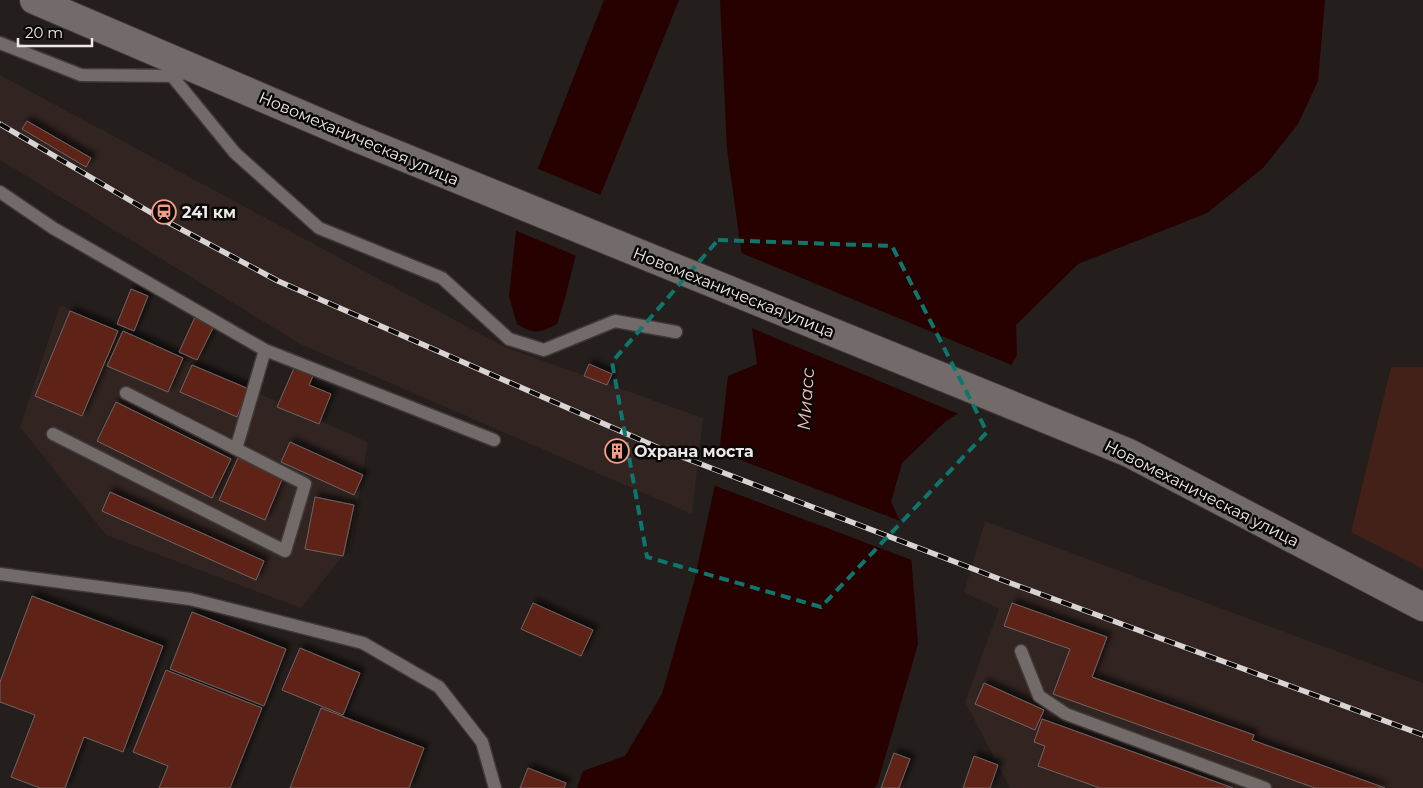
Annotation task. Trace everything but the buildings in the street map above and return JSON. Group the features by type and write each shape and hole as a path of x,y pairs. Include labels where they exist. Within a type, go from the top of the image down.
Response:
{"main road":[{"name":"Новомеханическая улица","path":"34,0 354,137 1129,454 1423,607"}],"lane":[{"path":"0,43 81,75 212,76"},
{"path":"172,76 236,153 319,228 442,278 509,339 544,350 616,321 676,332"},
{"path":"0,192 53,228 265,350 494,440"},
{"path":"236,449 265,350"},
{"path":"53,434 285,552 305,484 126,393"},
{"path":"0,574 190,599 363,643 439,687 482,742 495,788"},
{"path":"1021,651 1039,696 1066,714 1265,788"}],"highlighted area":[{"path":"718,240 892,246 987,432 821,607 647,557 612,362"}],"shaded area":[{"path":"0,75 507,348 703,418 692,514 300,344 0,160"},
{"path":"60,305 368,442 351,546 301,608 106,535 20,427"},
{"path":"1391,367 1423,367 1423,569 1351,532"},
{"path":"985,521 1423,683 1423,788 1010,788 965,702 999,609 964,592"}],"water":[{"path":"604,0 679,0 575,258 557,324 537,332 517,324 509,296 517,222"},
{"name":"Миасс","path":"720,0 1325,0 1318,81 1298,124 1263,168 1207,213 1078,264 1016,325 1017,355 997,390 946,421 902,463 891,502 910,542 918,644 877,785 874,788 577,788 583,771 625,756 662,694 694,582 716,480 728,376 757,364 727,149"}],"pier":[{"path":"536,168 603,196 579,257 514,230 515,221"},
{"path":"739,252 1014,366 999,392 961,415 749,327"},
{"path":"717,451 903,522 913,541 914,561 713,485"}],"railway":[{"path":"0,124 160,218 278,281 659,448 1002,580 1423,735"}],"place":[{"name":"241 км","path":"164,212"},
{"name":"Охрана моста","path":"617,451"}]}
